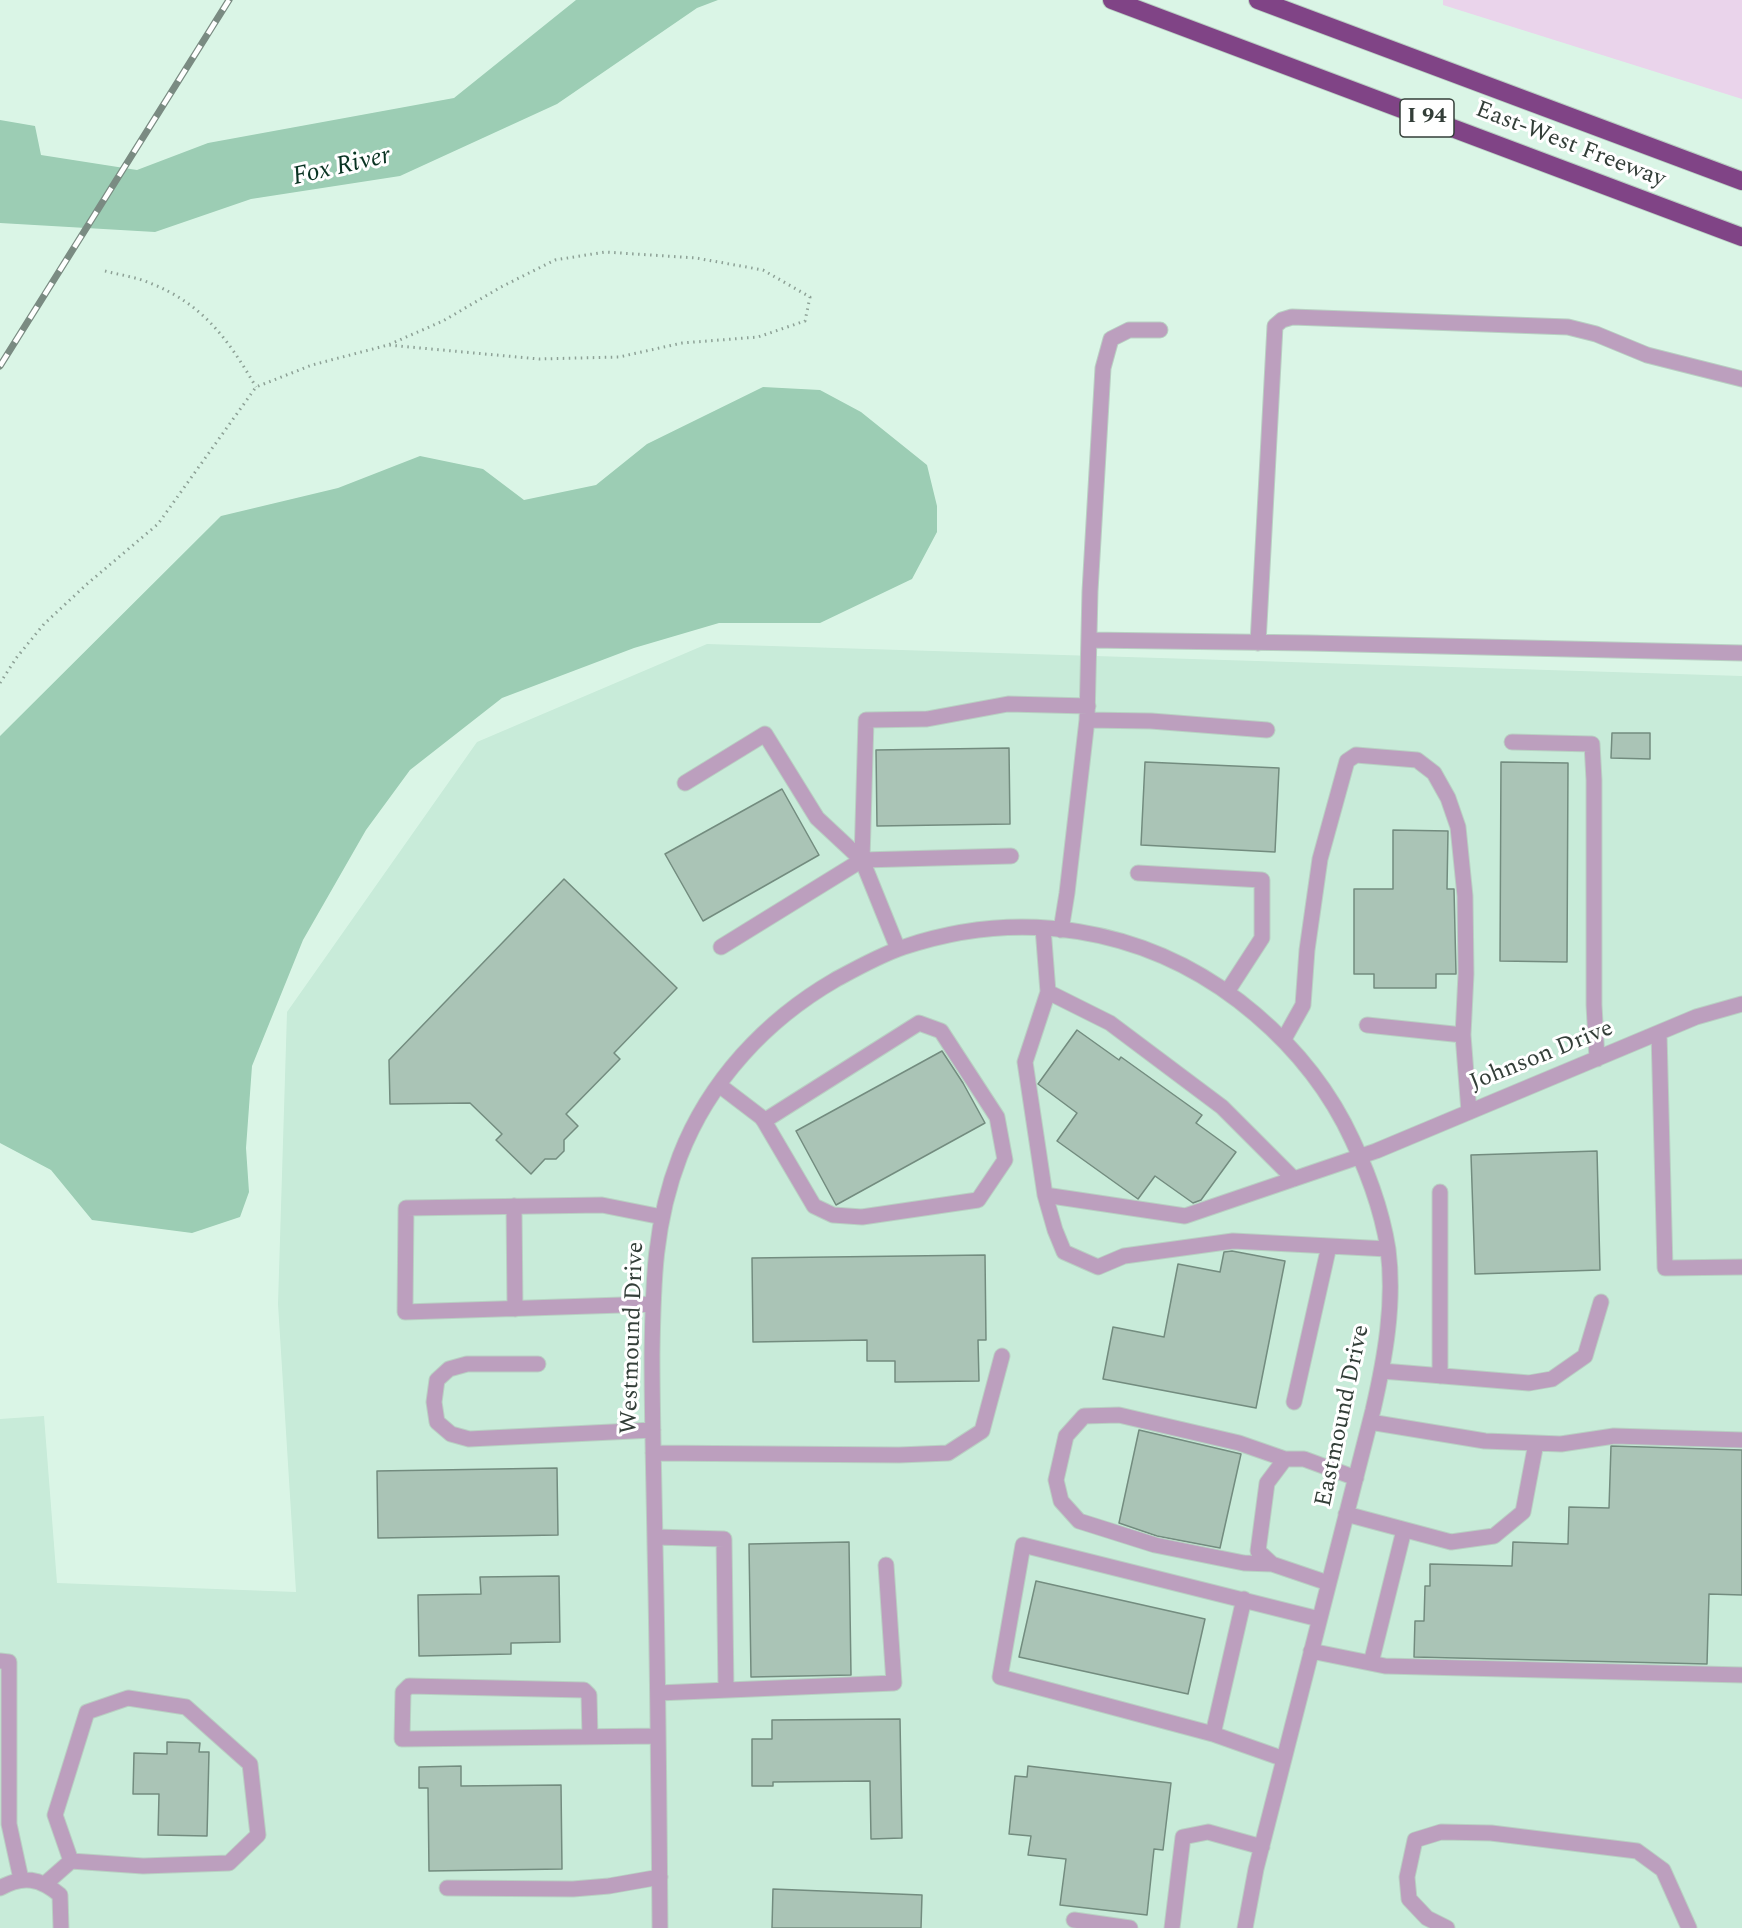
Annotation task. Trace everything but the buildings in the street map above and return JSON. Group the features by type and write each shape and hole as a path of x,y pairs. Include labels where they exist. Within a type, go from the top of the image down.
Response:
{"highway":[{"name":"East-West Freeway","path":"1112,0 1742,237"},
{"name":"East-West Freeway","path":"1258,0 1742,181"}],"street":[{"path":"1258,643 1275,326 1282,320 1292,317 1568,327 1596,334 1647,355 1742,380"},
{"path":"1061,930 1088,713 1090,591 1104,369 1111,339 1129,330 1160,330"},
{"path":"1089,640 1742,653"},
{"path":"898,949 862,860 866,720 927,719 1008,704 1151,721 1267,730"},
{"path":"685,783 765,734 817,818 862,860"},
{"path":"1512,742 1592,744 1594,1005 1597,1059"},
{"path":"1284,1039 1302,1005 1320,859 1347,761 1356,755 1417,760 1434,773 1448,798 1458,827 1464,896 1466,974 1463,1035 1469,1112"},
{"path":"721,947 862,860 1011,856"},
{"path":"1138,873 1262,880 1262,938 1227,992"},
{"name":"Westmound Drive","path":"660,1928 653,1304 655,1254 662,1217 682,1152 708,1100 741,1056 790,1009 850,972 898,949 971,931 1007,927 1061,930"},
{"path":"1043,928 1048,992 1025,1062 1045,1195 1064,1252 1098,1267 1124,1256 1233,1241 1388,1249"},
{"name":"Eastmound Drive","path":"1061,930 1126,941 1169,958 1216,984 1262,1018 1284,1039 1317,1077 1338,1111 1360,1156 1388,1249 1389,1320 1382,1371 1262,1847 1245,1928"},
{"path":"1048,992 1110,1023 1222,1107 1294,1179"},
{"name":"Johnson Drive","path":"1045,1195 1185,1216 1360,1156 1696,1017 1742,1004"},
{"path":"719,1085 761,1116 814,1206 833,1215 862,1217 978,1200 1005,1160 997,1117 942,1031 919,1023 764,1121"},
{"path":"1367,1025 1463,1035"},
{"path":"1659,1033 1665,1268 1742,1267"},
{"path":"1440,1192 1440,1376"},
{"path":"653,1304 405,1312 406,1208 602,1205 662,1217"},
{"path":"514,1206 515,1308"},
{"path":"1294,1402 1329,1246"},
{"path":"1382,1371 1529,1383 1552,1379 1585,1356 1601,1302"},
{"path":"653,1454 899,1455 948,1453 982,1431 1002,1356"},
{"path":"538,1364 467,1364 449,1369 436,1380 434,1402 437,1422 451,1434 469,1439 653,1430"},
{"path":"1328,1583 1272,1564 1244,1563 1155,1545 1078,1521 1061,1501 1056,1480 1066,1436 1084,1416 1119,1415 1239,1443 1285,1459 1304,1459 1356,1478"},
{"path":"1370,1422 1485,1441 1562,1444 1614,1436 1742,1440"},
{"path":"1346,1514 1451,1542 1494,1536 1523,1512 1536,1443"},
{"path":"1272,1564 1258,1551 1265,1494 1267,1483 1285,1459"},
{"path":"1371,1663 1404,1530"},
{"path":"655,1537 724,1539 726,1690"},
{"path":"1284,1759 1213,1734 1000,1677 1023,1545 1319,1619"},
{"path":"658,1694 894,1683 886,1565"},
{"path":"1213,1734 1244,1599"},
{"path":"1311,1651 1397,1666 1742,1675"},
{"path":"0,1661 9,1662 9,1824 21,1879"},
{"path":"590,1737 589,1695 584,1690 409,1686 403,1692 402,1739 590,1737 658,1736"},
{"path":"46,1883 71,1861 143,1866 230,1863 258,1835 250,1764 186,1707 128,1698 87,1712 55,1815 71,1861"},
{"path":"1172,1928 1183,1837 1208,1832 1262,1847"},
{"path":"1447,1928 1427,1918 1409,1899 1407,1877 1415,1840 1441,1832 1491,1833 1637,1851 1663,1870 1689,1928"},
{"path":"447,1888 573,1889 609,1886 660,1877"},
{"path":"0,1888 21,1879 46,1883 60,1895 61,1928"},
{"path":"1074,1920 1130,1928"}],"path":[{"path":"0,683 17,657 44,624 158,524 256,387 312,365 388,345 443,321 501,287 555,260 605,252 696,258 763,270 810,297 805,321 758,337 682,343 619,357 539,359 388,345"},
{"path":"105,271 149,282 188,303 211,322 235,352 256,387"}],"shaded area":[{"path":"1443,0 1742,0 1742,99 1443,5"},
{"path":"707,644 1742,676 1742,1928 0,1928 0,1419 44,1416 57,1583 296,1592 278,1304 287,1012 477,742"}],"water":[{"name":"Fox River","path":"576,0 718,0 697,8 557,104 400,176 251,199 155,232 0,223 0,120 35,126 41,155 137,170 208,143 454,98"},
{"path":"763,387 820,390 861,412 927,465 937,506 937,532 912,579 820,623 719,623 634,648 502,698 410,770 366,830 303,940 252,1066 246,1148 249,1192 240,1217 192,1233 92,1220 51,1170 0,1143 0,736 221,516 338,488 420,456 483,469 524,500 596,485 647,444"}],"railway":[{"path":"0,366 229,0"}]}
